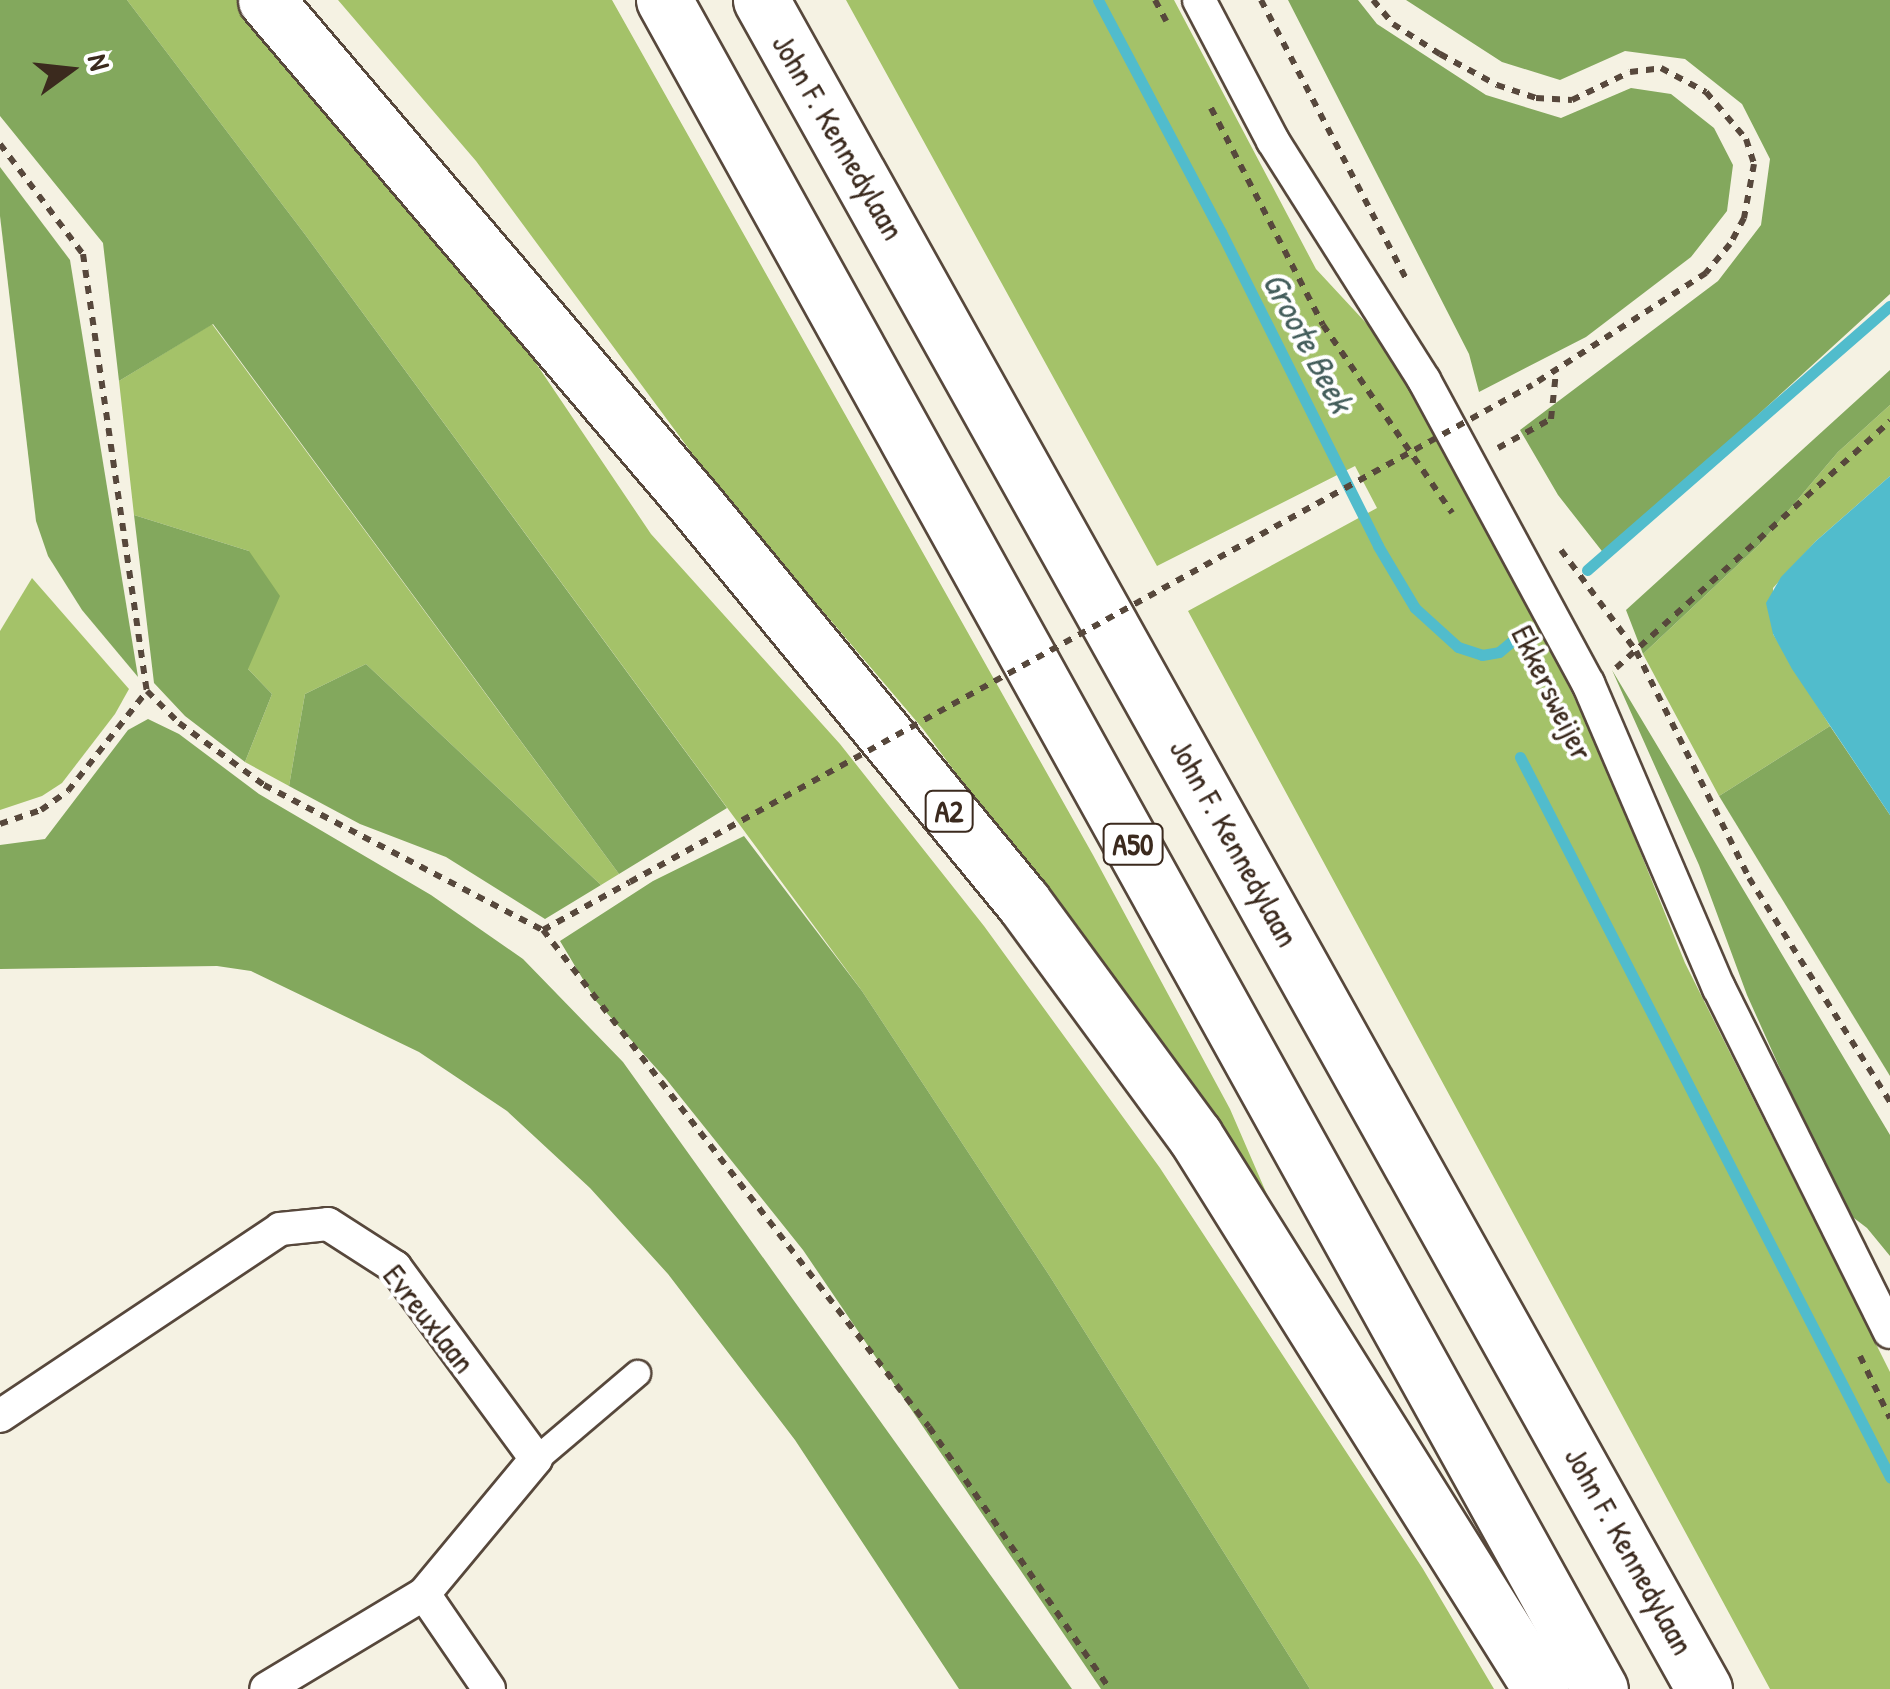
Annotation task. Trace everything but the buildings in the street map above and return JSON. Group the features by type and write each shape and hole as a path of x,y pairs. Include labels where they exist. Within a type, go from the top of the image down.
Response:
{"highway":[{"name":"A2","path":"266,0 694,501 1023,902 1195,1136 1541,1689"},
{"name":"A50","path":"664,0 1600,1689"},
{"name":"John F. Kennedylaan","path":"761,0 1704,1689"},
{"name":"A50","path":"804,0 1005,432"}],"street":[{"name":"Ekkersweijer","path":"1200,0 1273,140 1424,380 1588,683 1719,988 1890,1332"},
{"name":"Evreuxlaan","path":"0,1416 280,1229 328,1224 395,1267 536,1460"},
{"path":"266,1689 424,1594 536,1460 636,1373"},
{"path":"424,1594 489,1689"}],"path":[{"path":"1154,0 1172,34"},
{"path":"1261,0 1412,288"},
{"path":"543,930 1532,386 1706,273 1730,244 1752,188 1754,164 1746,139 1706,92 1661,68 1630,72 1572,100 1536,98 1497,85 1440,54 1393,24 1372,0"},
{"path":"1208,102 1323,325 1453,516"},
{"path":"0,144 82,254 147,691 179,723 264,785 543,930 928,1427 1110,1689"},
{"path":"1488,454 1551,419 1556,371"},
{"path":"1468,405 1475,421"},
{"path":"1890,421 1636,652 1750,878 1890,1102"},
{"path":"0,824 41,810 68,791 147,691"},
{"path":"1856,1347 1890,1418"}],"green space":[{"path":"0,0 127,0 304,233 727,808 619,874 213,324 119,381 103,243 0,116"},
{"path":"127,0 240,0 492,298 651,534 840,744 984,926 1160,1168 1423,1569 1494,1689 1310,1689 1049,1275 862,991 304,233"},
{"path":"338,0 612,0 1093,855 1230,1109 1282,1229 1036,880 923,729 714,483 476,161"},
{"path":"846,0 1174,0 1316,269 1380,338 1532,609 1600,752 1685,963 1890,1372 1890,1689 1770,1689 1188,611 1377,508 1355,466 1157,566"},
{"path":"1288,0 1358,0 1377,24 1486,95 1561,118 1631,88 1671,94 1714,128 1733,165 1727,211 1691,257 1586,337 1479,392 1469,354"},
{"path":"1406,0 1890,0 1890,294 1605,555 1558,495 1520,430 1718,281 1761,225 1770,159 1742,104 1685,59 1625,51 1560,80 1502,62"},
{"path":"0,167 70,260 138,677 82,610 48,556 36,521 0,216"},
{"path":"212,324 619,874 601,885 366,664 305,694 289,786 245,762 272,694 248,669 249,551 134,515 119,381"},
{"path":"1890,370 1890,405 1838,452 1760,544 1643,654 1626,610"},
{"path":"1890,405 1890,476 1816,541 1773,588 1773,634 1830,726 1719,796 1643,654 1760,544 1838,452"},
{"path":"134,515 249,551 280,596 248,669 272,694 245,762 185,716 154,683"},
{"path":"32,578 129,689 115,714 62,783 42,796 0,810 0,631"},
{"path":"366,664 601,885 545,919 446,857 360,824 289,786 305,694"},
{"path":"1612,670 1890,1135 1890,1256 1867,1228 1846,1212 1835,1191 1747,995 1699,865"},
{"path":"148,719 179,734 259,794 431,895 523,959 623,1062 1072,1689 959,1689 795,1440 668,1274 590,1188 507,1111 419,1052 251,971 217,966 0,969 0,845 45,839 128,730"},
{"path":"1830,726 1890,815 1890,1076 1719,796"},
{"path":"744,836 862,991 1049,1275 1310,1689 1101,1689 803,1250 666,1079 596,1001 560,941 653,881"}],"water":[{"path":"1890,476 1890,815 1792,669 1773,634 1766,603 1781,577 1816,541"}],"waterway":[{"name":"Groote Beek","path":"1098,0 1221,232 1378,546 1415,608 1458,647 1482,655 1499,652 1511,642"},
{"name":"Groote Beek","path":"1587,570 1890,306"},
{"path":"1520,757 1890,1477"}]}
